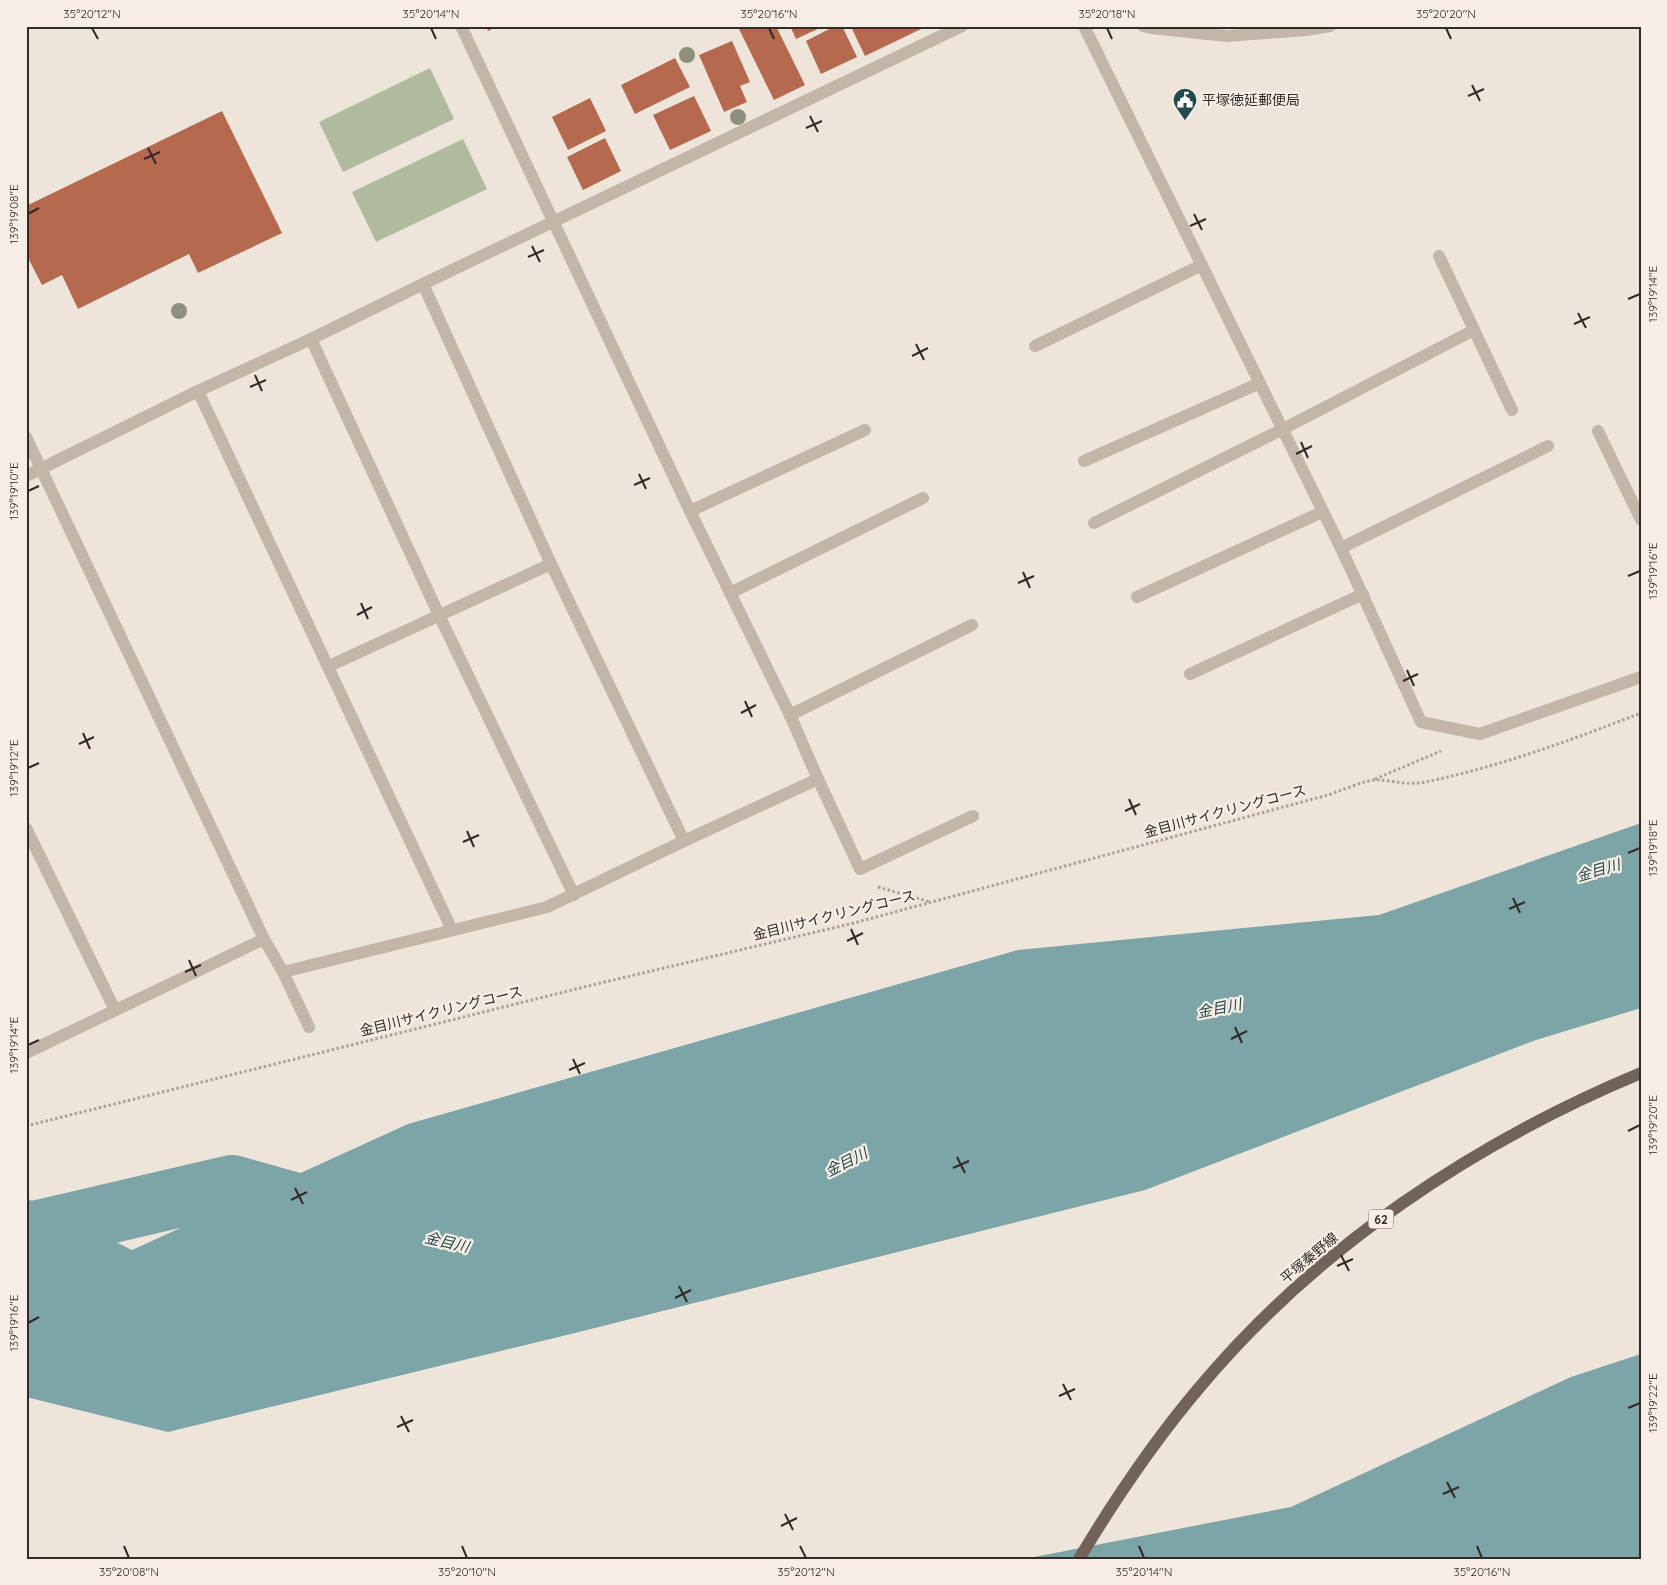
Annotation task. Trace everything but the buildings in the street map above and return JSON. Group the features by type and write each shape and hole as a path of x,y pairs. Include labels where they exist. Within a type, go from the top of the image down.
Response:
{"main road":[{"name":"平塚秦野線","path":"1078,1559 1110,1507 1167,1427 1199,1387 1295,1288 1410,1197 1486,1149 1555,1112 1641,1073"}],"street":[{"path":"461,26 690,511 790,715 860,869 973,816"},
{"path":"26,476 198,391 311,339 962,26"},
{"path":"1084,26 1341,548 1421,722 1480,734 1641,677"},
{"path":"1143,26 1227,36 1306,30 1330,26"},
{"path":"1439,256 1512,410"},
{"path":"1035,346 1202,264"},
{"path":"423,284 552,564 684,841"},
{"path":"1094,523 1283,429 1474,330"},
{"path":"311,339 439,615 574,895"},
{"path":"1084,461 1260,383"},
{"path":"198,391 452,930"},
{"path":"690,511 865,430"},
{"path":"1598,431 1641,520"},
{"path":"26,437 264,939 283,972 310,1027"},
{"path":"1341,548 1548,446"},
{"path":"730,593 923,498"},
{"path":"1138,597 1322,512"},
{"path":"329,666 552,564"},
{"path":"1190,674 1363,594"},
{"path":"790,715 972,625"},
{"path":"283,972 547,907 818,779"},
{"path":"26,828 115,1010"},
{"path":"26,1053 264,939"}],"path":[{"name":"金目川サイクリングコース","path":"26,1126 932,902 1328,795 1374,780 1395,783 1423,783 1507,761 1641,713"},
{"path":"1374,780 1480,734"},
{"path":"860,869 879,887 932,902"}],"green space":[{"path":"430,68 454,119 343,172 319,122"},
{"path":"463,139 487,189 376,242 352,192"}],"water":[{"path":"1641,823 1641,1008 1536,1040 1145,1190 575,1333 168,1432 26,1397 26,1198 132,1250 408,1124 1018,950 1379,915"},
{"path":"1641,1354 1641,1559 1024,1559 1291,1507 1571,1377"}],"waterway":[{"name":"金目川","path":"26,1233 232,1185 339,1215"}],"place":[{"name":"平塚徳延郵便局","path":"1185,121"}]}
